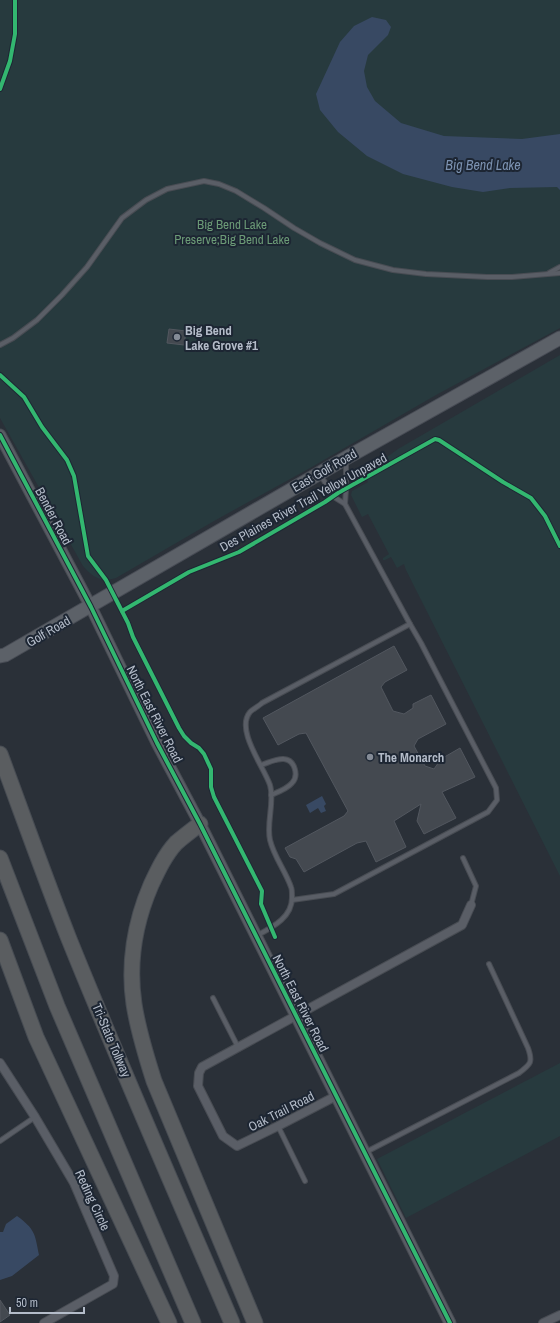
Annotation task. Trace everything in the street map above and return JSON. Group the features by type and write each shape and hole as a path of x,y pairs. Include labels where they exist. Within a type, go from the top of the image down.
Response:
{"highway":[{"name":"Tri-State Tollway","path":"0,754 39,862 111,1040 232,1323"},
{"path":"200,824 176,844 161,864 147,895 137,925 132,963 134,1004 154,1081 255,1323"},
{"path":"0,858 57,1006 193,1323"},
{"path":"0,940 36,1037 169,1323"},
{"path":"0,953 15,983"}],"main road":[{"name":"East Golf Road","path":"91,607 319,473 560,338"},
{"name":"Golf Road","path":"2,658 91,607"}],"street":[{"name":"Bender Road","path":"0,435 91,607"},
{"name":"North East River Road","path":"91,607 157,743 200,824 450,1323"},
{"path":"238,1047 462,924 471,905"},
{"name":"Oak Trail Road","path":"238,1047 202,1067 199,1073 198,1086 223,1136 237,1146 336,1096"},
{"name":"Reding Circle","path":"0,1063 36,1117 74,1183 114,1276 113,1284 44,1323"},
{"path":"543,1323 560,1315"}],"lane":[{"path":"0,345 13,338 36,320 62,295 87,267 122,218 146,200 167,189 204,181 236,190 307,236 355,260 393,270 426,274 512,277 560,273"},
{"path":"549,273 560,267"},
{"path":"345,504 346,458"},
{"path":"292,900 334,894 488,812 497,800 496,788 421,643 345,504 334,497 319,473"},
{"path":"256,936 282,920 290,910 292,888 273,852 269,838 270,786 247,735 246,723 250,712 262,703 410,624"},
{"path":"261,766 283,759 289,760 293,764 296,776 294,782 289,787 271,795"},
{"path":"463,858 476,886 471,905"},
{"path":"365,1152 519,1073 531,1062 531,1056 528,1048 489,964"},
{"path":"213,998 238,1047"},
{"path":"0,1141 36,1117"},
{"path":"278,1126 305,1181"}],"green space":[{"name":"Big Bend Lake Preserve;Big Bend Lake","path":"0,0 560,0 560,328 436,395 116,578 106,580 94,576 83,566 0,418"},
{"path":"560,355 560,876 404,564 397,568 391,557 383,560 383,558 389,554 368,514 362,517 351,495 352,491 368,482 365,476 353,483 354,481 398,449"},
{"path":"560,1063 560,1136 406,1218 377,1159"}],"water":[{"name":"Big Bend Lake","path":"372,17 386,20 391,27 388,35 368,55 364,71 367,87 375,101 401,123 444,136 522,139 560,134 560,190 557,187 510,188 483,192 452,187 403,174 367,156 338,132 320,110 316,94 340,42 354,26"},
{"path":"322,796 326,804 324,806 326,811 321,813 318,808 310,813 306,805"},
{"path":"17,1216 33,1232 39,1255 12,1276 0,1280 0,1232 3,1232 6,1224"}],"building":[{"name":"Big Bend Lake Grove #1","path":"169,329 186,331 184,345 167,343"},
{"name":"The Monarch","path":"394,646 407,670 385,682 381,687 393,711 404,714 413,708 413,704 431,695 446,724 418,739 414,746 425,766 434,769 441,759 460,748 475,777 442,792 456,818 424,834 417,821 421,804 394,821 406,847 376,862 366,841 357,843 304,872 296,859 290,857 285,848 344,816 348,811 306,733 299,734 278,745 263,718"},
{"path":"0,1300 10,1315 0,1322"}],"cycle path":[{"path":"0,89 10,61 15,34 15,0"},
{"path":"0,375 24,397 42,427 67,460 74,476 88,556 106,580 179,728 184,736 204,754 211,769 211,787 214,797 262,891 261,904 275,937"},
{"path":"0,435 91,607 157,743 200,824 450,1323"},
{"name":"Des Plaines River Trail Yellow Unpaved","path":"122,611 189,572 239,552 338,493 435,439 439,440 503,482 531,498 545,516 560,546"}],"place":[{"name":"Big Bend Lake Grove #1","path":"177,337"},
{"name":"The Monarch","path":"370,757"}]}
